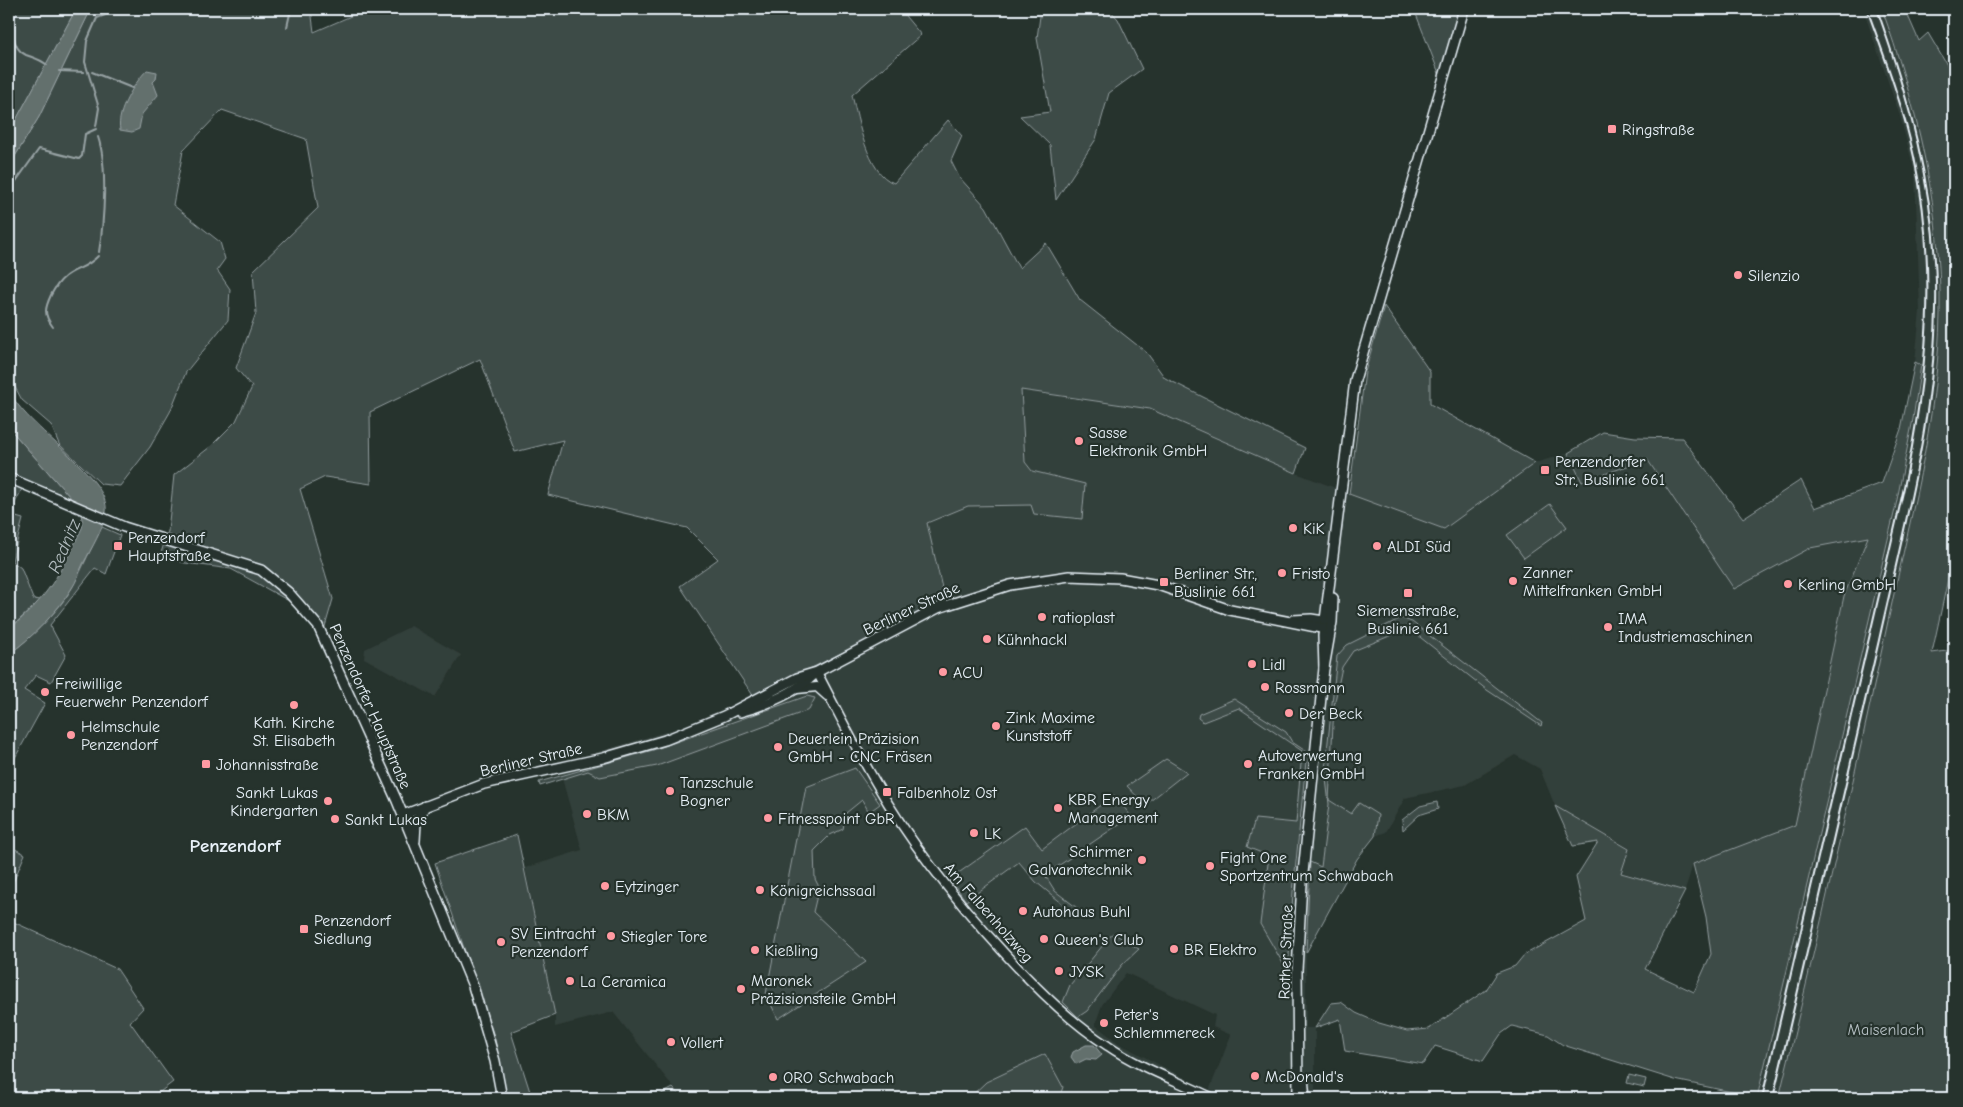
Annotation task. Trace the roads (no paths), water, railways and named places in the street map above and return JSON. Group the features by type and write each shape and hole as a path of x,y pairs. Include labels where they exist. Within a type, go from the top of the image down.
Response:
{"main road":[{"name":"Rother Straße","path":"1298,1098 1300,1058 1297,970 1301,892 1343,459 1355,380 1464,9"},
{"name":"Penzendorfer Hauptstraße","path":"9,478 107,520 175,544 261,570 290,593 318,626 328,644 403,815 473,986 495,1062 502,1098"},
{"name":"Berliner Straße","path":"724,716 768,703 795,689 817,672 938,608 1010,585 1069,576 1120,578 1158,585 1230,610 1285,621 1328,626"},
{"name":"Berliner Straße","path":"403,815 484,784 603,758 665,740 724,716 797,678 817,672"},
{"path":"415,844 416,823 425,806"},
{"name":"Rother Straße","path":"1300,1058 1305,1098"}],"street":[{"name":"Am Falbenholzweg","path":"817,672 876,783 902,824 965,911 1020,970 1056,1004 1106,1045 1141,1066 1213,1098"},
{"path":"795,689 817,687 834,703"}],"waterway":[{"path":"16,9 13,21 13,34 17,47 21,52 47,65"},
{"path":"96,126 99,108 85,62 87,41 97,18 105,15 109,9"},
{"path":"287,27 291,9"},
{"path":"59,71 84,72"},
{"path":"92,72 132,88"},
{"path":"9,191 39,149 79,159 82,156 85,134 96,129"},
{"path":"98,137 104,178 104,210 99,252"},
{"path":"53,327 46,315 46,307 57,285 68,274 92,262 98,256"}],"railway":[{"path":"1762,1098 1903,492 1918,409 1923,367 1927,283 1926,241 1921,199 1905,119 1867,9"},
{"path":"1773,1098 1909,507 1926,417 1932,372 1936,281 1930,210 1909,109 1877,9"}],"place":[{"name":"Ringstraße","path":"1612,129"},
{"name":"Silenzio","path":"1738,275"},
{"name":"Sasse Elektronik GmbH","path":"1079,441"},
{"name":"Penzendorfer Str., Buslinie 661","path":"1545,470"},
{"name":"KiK","path":"1293,528"},
{"name":"Penzendorf Hauptstraße","path":"118,546"},
{"name":"ALDI Süd","path":"1377,546"},
{"name":"Fristo","path":"1282,573"},
{"name":"Zanner Mittelfranken GmbH","path":"1513,581"},
{"name":"Berliner Str., Buslinie 661","path":"1164,582"},
{"name":"Kerling GmbH","path":"1788,584"},
{"name":"Siemensstraße, Buslinie 661","path":"1408,593"},
{"name":"ratioplast","path":"1042,617"},
{"name":"IMA Industriemaschinen","path":"1608,627"},
{"name":"Kühnhackl","path":"987,639"},
{"name":"Lidl","path":"1252,664"},
{"name":"ACU","path":"943,672"},
{"name":"Rossmann","path":"1265,687"},
{"name":"Freiwillige Feuerwehr Penzendorf","path":"45,692"},
{"name":"Kath. Kirche St. Elisabeth","path":"294,705"},
{"name":"Der Beck","path":"1289,713"},
{"name":"Zink Maxime Kunststoff","path":"996,726"},
{"name":"Helmschule Penzendorf","path":"71,735"},
{"name":"Deuerlein Präzision GmbH - CNC Fräsen","path":"778,747"},
{"name":"Johannisstraße","path":"206,764"},
{"name":"Autoverwertung Franken GmbH","path":"1248,764"},
{"name":"Tanzschule Bogner","path":"670,791"},
{"name":"Falbenholz Ost","path":"887,792"},
{"name":"Sankt Lukas Kindergarten","path":"328,801"},
{"name":"KBR Energy Management","path":"1058,808"},
{"name":"BKM","path":"587,814"},
{"name":"Fitnesspoint GbR","path":"768,818"},
{"name":"Sankt Lukas","path":"335,819"},
{"name":"LK","path":"974,833"},
{"name":"Schirmer Galvanotechnik","path":"1142,860"},
{"name":"Fight One Sportzentrum Schwabach","path":"1210,866"},
{"name":"Eytzinger","path":"605,886"},
{"name":"Königreichssaal","path":"760,890"},
{"name":"Autohaus Buhl","path":"1023,911"},
{"name":"Penzendorf Siedlung","path":"304,929"},
{"name":"Stiegler Tore","path":"611,936"},
{"name":"Queen's Club","path":"1044,939"},
{"name":"SV Eintracht Penzendorf","path":"501,942"},
{"name":"BR Elektro","path":"1174,949"},
{"name":"Kießling","path":"755,950"},
{"name":"JYSK","path":"1059,971"},
{"name":"La Ceramica","path":"570,981"},
{"name":"Maronek Präzisionsteile GmbH","path":"741,989"},
{"name":"Peter's Schlemmereck","path":"1104,1023"},
{"name":"Vollert","path":"671,1042"},
{"name":"McDonald's","path":"1255,1076"},
{"name":"ORO Schwabach","path":"773,1077"}],"district":[{"name":"Penzendorf","path":"235,845"}],"water label":[{"name":"Rednitz","path":"64,546"}],"park label":[{"name":"Maisenlach","path":"1886,1029"}]}
